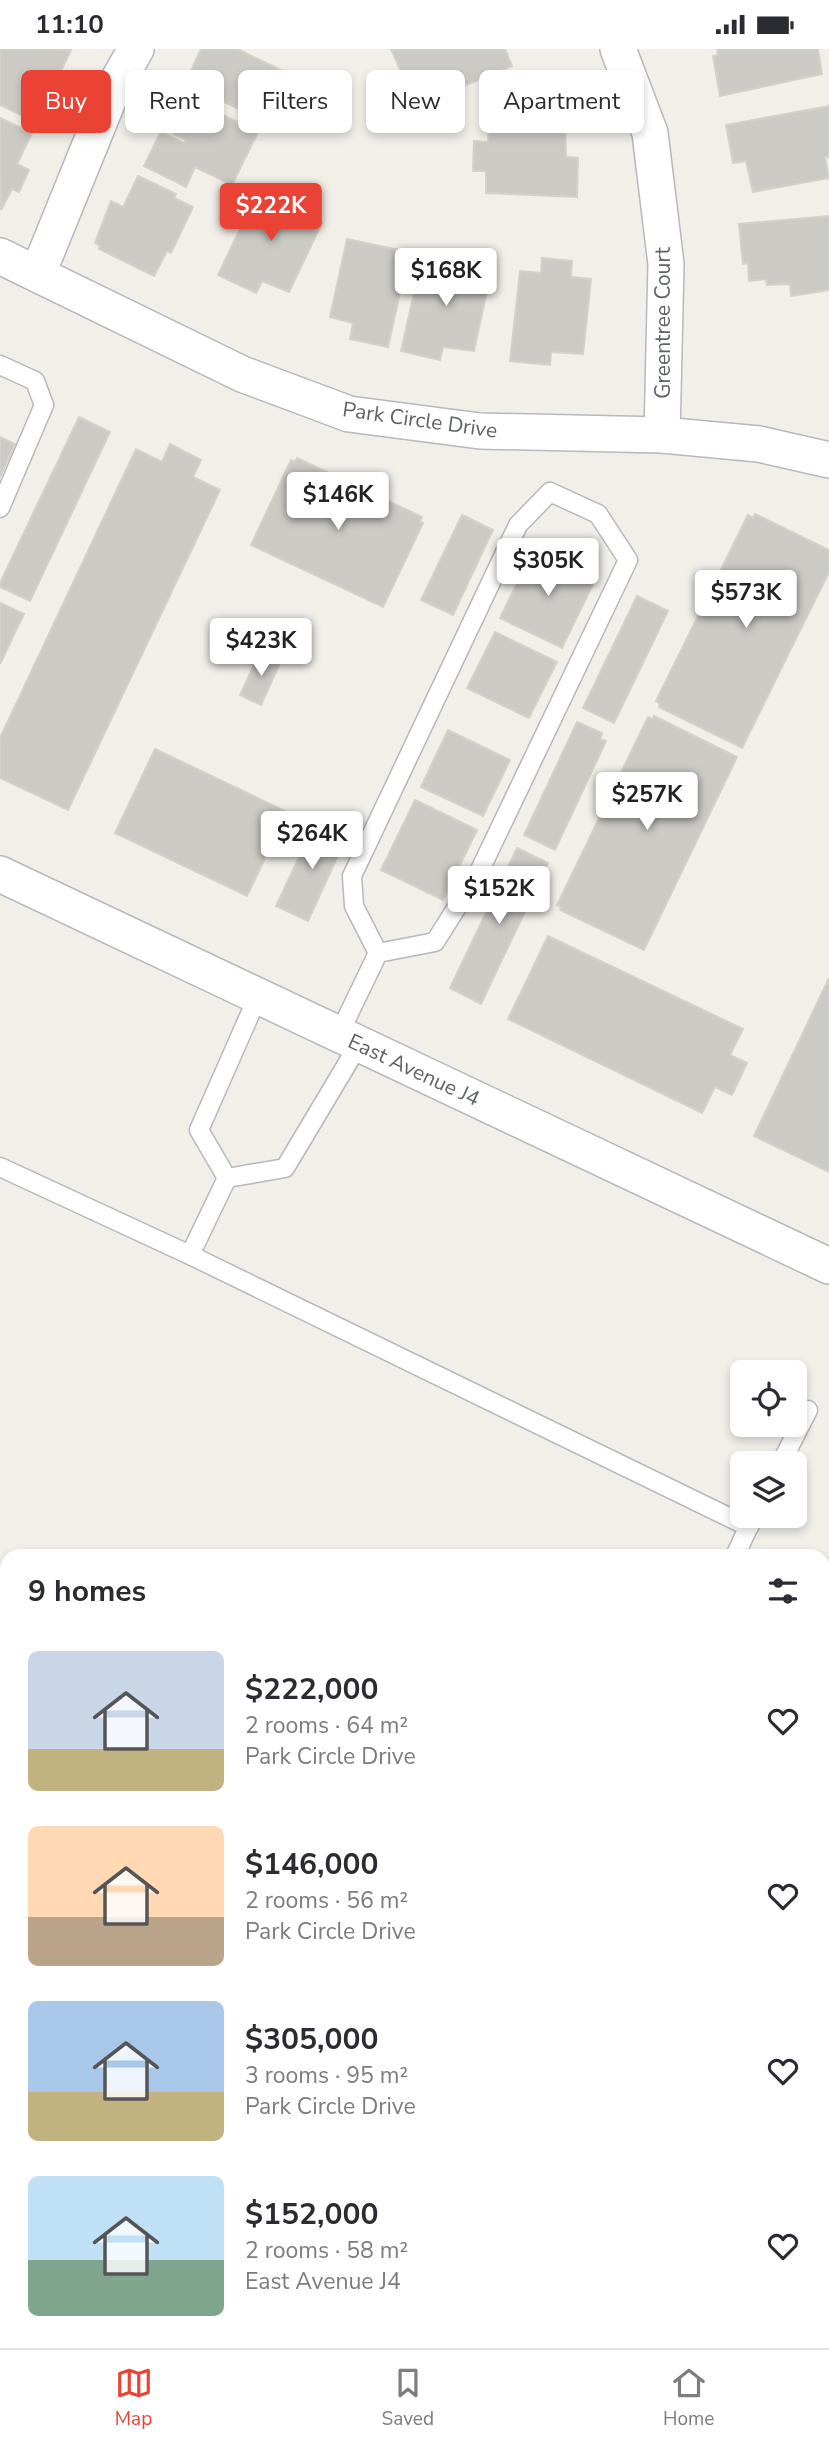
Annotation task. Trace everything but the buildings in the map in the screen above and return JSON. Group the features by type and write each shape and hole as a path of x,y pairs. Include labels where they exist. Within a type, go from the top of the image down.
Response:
{"street":[{"path":"38,273 112,91 136,49"},
{"name":"Greentree Court","path":"618,49 650,134 666,264 662,435"},
{"name":"Park Circle Drive","path":"0,256 242,374 349,414 480,431 662,435 759,444 829,460"},
{"name":"East Avenue J4","path":"0,873 829,1266"}],"lane":[{"path":"0,365 35,381 44,405 0,508"},
{"path":"227,1178 285,1168 349,1039 379,953 354,907 352,876 518,525 550,492 598,514 628,560 479,872 435,942 379,953"},
{"path":"227,1178 200,1130 258,996"},
{"path":"0,1167 730,1511"},
{"path":"190,1255 227,1178"},
{"path":"787,1451 808,1409"},
{"path":"738,1549 748,1528"}]}
